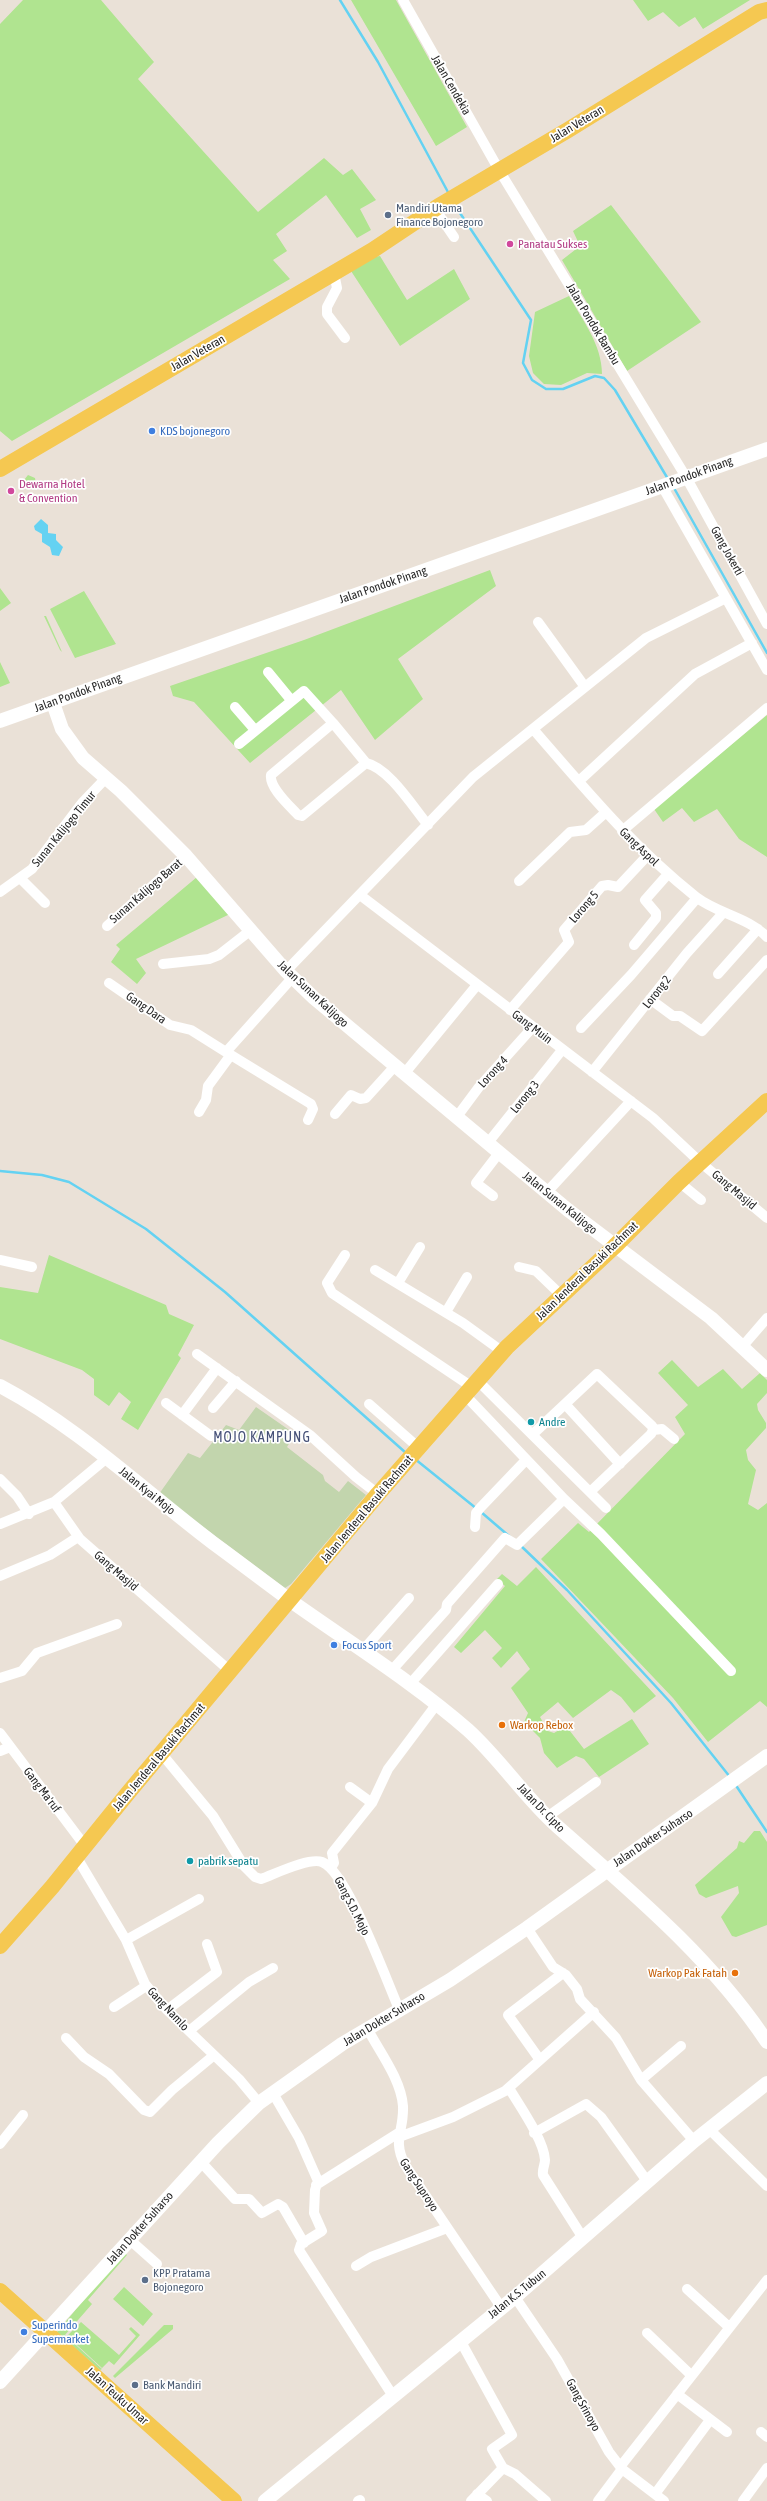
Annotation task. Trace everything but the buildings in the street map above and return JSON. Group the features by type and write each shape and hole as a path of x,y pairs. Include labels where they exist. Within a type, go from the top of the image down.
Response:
{"main road":[{"name":"Jalan Veteran","path":"0,469 373,250 394,234 568,130 764,8"},
{"name":"Jalan Veteran","path":"0,457 369,242 394,234"},
{"name":"Jalan Jenderal Basuki Rachmat","path":"1,1941 81,1851 378,1494 503,1352 614,1247 700,1162 767,1101"},
{"name":"Jalan Teuku Umar","path":"0,2291 234,2501"}],"street":[{"name":"Jalan Cendekia","path":"403,0 499,170"},
{"name":"Jalan Pondok Bambu","path":"499,170 681,479"},
{"path":"437,208 454,238"},
{"path":"334,273 337,288 327,307 327,314 345,338"},
{"name":"Jalan Pondok Pinang","path":"0,721 767,449"},
{"name":"Gang Jokerti","path":"681,479 767,624"},
{"path":"663,486 767,670"},
{"path":"199,1112 206,1100 208,1086 228,1054 289,974 360,895 473,777 646,638 726,598"},
{"path":"538,622 584,687"},
{"path":"578,782 695,674 752,643"},
{"path":"268,672 291,700"},
{"path":"238,744 291,700 306,691 366,763 378,767 385,772 428,825"},
{"name":"Jalan Sunan Kalijogo","path":"53,703 69,741 83,758 106,778 186,856 289,974 487,1144 614,1247 675,1290 711,1318 767,1370"},
{"path":"235,707 255,730"},
{"path":"622,831 767,708"},
{"path":"334,723 271,775 273,785 298,815 302,816 366,763"},
{"name":"Gang Aspol","path":"533,730 622,831 647,856 697,898 723,913 758,929 767,937"},
{"name":"Sunan Kalijogo Timur","path":"0,892 32,869 82,803 106,778"},
{"path":"519,881 570,832 586,830 606,813"},
{"name":"Sunan Kalijogo Barat","path":"106,926 186,856"},
{"name":"Lorong 5","path":"510,1010 569,942 564,930 602,886 608,885 618,887 647,856"},
{"path":"634,945 656,918 656,913 645,900 668,874"},
{"path":"20,878 45,902"},
{"name":"Gang Muin","path":"360,895 532,1028 653,1118 700,1162"},
{"path":"581,1028 632,975 697,898"},
{"name":"Lorong 2","path":"592,1072 687,953 723,913"},
{"path":"718,974 758,929"},
{"path":"163,964 209,959 219,955 251,930"},
{"path":"650,999 674,1016 680,1016 702,1031 767,960"},
{"name":"Gang Dara","path":"109,983 170,1025 191,1030 311,1104 313,1108 308,1120"},
{"path":"336,1114 351,1095 360,1099 366,1098 399,1070 477,985"},
{"name":"Lorong 4","path":"456,1118 479,1087 532,1028"},
{"name":"Lorong 3","path":"487,1144 562,1050"},
{"path":"547,1192 631,1101"},
{"path":"493,1196 476,1183 499,1153"},
{"name":"Gang Masjid","path":"700,1162 767,1218"},
{"path":"679,1182 700,1200"},
{"path":"398,1283 420,1247"},
{"path":"345,1255 327,1283 328,1288 338,1298 472,1388 533,1434 606,1508"},
{"path":"0,1260 32,1267"},
{"path":"519,1267 536,1271 562,1296"},
{"path":"375,1270 446,1312 503,1352"},
{"path":"446,1312 467,1277"},
{"path":"742,1347 767,1318"},
{"path":"197,1354 236,1380 310,1435 378,1494"},
{"path":"182,1415 217,1368"},
{"path":"533,1434 597,1374 652,1426 653,1430"},
{"path":"213,1408 236,1380"},
{"name":"Jalan Kyai Mojo","path":"0,1386 28,1400 107,1458 169,1509 290,1600"},
{"path":"472,1388 525,1461 602,1534 731,1670"},
{"path":"166,1403 211,1436"},
{"path":"369,1404 415,1452"},
{"path":"564,1404 620,1464"},
{"path":"590,1492 653,1430 662,1429 674,1439"},
{"path":"0,1524 29,1514 54,1502 107,1458"},
{"path":"475,1528 478,1510 525,1461"},
{"path":"0,1479 18,1496 29,1514"},
{"path":"392,1670 446,1610 447,1604 505,1538 520,1543 564,1499"},
{"name":"Gang Masjid","path":"54,1502 78,1537 230,1671"},
{"path":"0,1576 50,1555 78,1537"},
{"path":"410,1684 498,1584"},
{"path":"363,1650 410,1598"},
{"name":"Jalan Dr. Cipto","path":"290,1600 392,1670 484,1746 547,1817 606,1869 699,1957 731,1993 767,2042"},
{"path":"0,1678 22,1671 37,1653 117,1624"},
{"path":"331,1868 334,1863 332,1853 372,1803 388,1769 436,1705"},
{"name":"Gang Ma'ruf","path":"0,1733 81,1851"},
{"path":"0,1751 10,1747"},
{"name":"Gang S.D. Mojo","path":"162,1753 213,1816 244,1866 255,1877 261,1878 312,1861 322,1862 331,1868 342,1882 362,1922 399,2009"},
{"name":"Jalan Dokter Suharso","path":"0,2382 201,2162 259,2103 274,2095 342,2044 450,1980 527,1928 606,1869 740,1778 767,1756"},
{"path":"547,1817 596,1782"},
{"path":"350,1787 372,1803"},
{"name":"Gang Namlo","path":"81,1851 126,1940 146,1986 167,2010 238,2079 259,2103"},
{"path":"126,1940 199,1899"},
{"path":"527,1928 553,1967 563,1973 577,1989 580,1999 594,2012 616,2038 641,2080 694,2141"},
{"path":"167,2010 217,1972 207,1944"},
{"path":"189,2031 249,1982 273,1968"},
{"path":"540,2060 508,2015 563,1973"},
{"path":"114,2007 146,1986"},
{"path":"316,2186 399,2135 453,2117 509,2088 594,2012"},
{"name":"Gang Suproyo","path":"367,2028 396,2084 403,2105 399,2135 399,2153 405,2165 501,2307"},
{"path":"66,2038 84,2057 109,2074 144,2110 150,2112 172,2090 213,2056"},
{"path":"641,2080 681,2046"},
{"name":"Jalan K.S. Tubun","path":"265,2501 460,2340 515,2297 694,2141 767,2083"},
{"path":"509,2088 534,2133 545,2161 542,2168 543,2175 582,2238"},
{"path":"274,2095 299,2138 318,2181 316,2186 314,2213 322,2231 304,2243 299,2250 392,2396"},
{"path":"534,2133 586,2104 601,2118 647,2181"},
{"path":"0,2144 23,2115"},
{"path":"709,2129 767,2186"},
{"path":"201,2162 235,2200 249,2198 262,2212 278,2204 283,2207 304,2243"},
{"path":"356,2266 371,2257 447,2228"},
{"path":"130,2240 157,2264"},
{"path":"598,2501 691,2375 767,2280"},
{"path":"687,2289 728,2327"},
{"name":"Gang Srinoyo","path":"515,2297 557,2360 609,2452 621,2468 664,2501"},
{"path":"647,2333 691,2375"},
{"path":"460,2340 512,2435 492,2449 503,2468 514,2474 546,2501"},
{"path":"677,2394 727,2432"},
{"path":"655,2494 710,2420"},
{"path":"487,2501 474,2497 503,2468"},
{"path":"743,2501 767,2468"}],"green space":[{"path":"23,0 101,0 154,62 138,79 258,212 324,158 343,175 352,169 376,200 360,209 371,230 357,238 326,195 276,234 287,251 273,260 290,279 12,441 0,431 0,24"},
{"path":"351,0 396,0 467,127 436,146"},
{"path":"633,0 750,0 703,29 695,17 679,27 663,12 648,21"},
{"path":"611,205 701,322 627,371 562,260 580,246 573,231"},
{"path":"380,256 407,300 454,269 470,299 400,346 351,271 374,257"},
{"path":"569,296 586,324 595,343 599,353 602,374 587,373 561,385 544,384 533,373 529,356 535,312"},
{"path":"28,475 35,478 36,484 32,487 24,480"},
{"path":"490,570 496,586 398,659 423,699 375,740 341,690 250,763 194,702 173,696 170,686 304,640"},
{"path":"0,588 11,603 0,611"},
{"path":"84,591 116,644 75,658 50,609"},
{"path":"44,616 46,616 62,652 60,650"},
{"path":"0,662 10,683 0,687"},
{"path":"767,715 767,857 739,839 717,809 694,822 682,808 663,822 654,809"},
{"path":"197,877 230,914 136,959 146,973 137,984 111,962 120,949 116,945"},
{"path":"49,1255 166,1305 169,1314 194,1325 178,1355 181,1358 138,1430 121,1419 131,1402 119,1392 109,1406 94,1395 94,1379 82,1370 0,1339 0,1287 38,1293"},
{"path":"672,1360 698,1387 723,1369 742,1389 760,1373 767,1380 767,1393 757,1404 758,1410 766,1423 766,1428 746,1450 748,1460 756,1470 748,1504 758,1510 767,1503 767,1707 760,1701 708,1742 673,1698 541,1559 578,1523 589,1532 685,1434 675,1417 688,1405 658,1373"},
{"path":"256,1407 295,1434 287,1447 323,1475 325,1481 339,1492 348,1481 366,1495 291,1584 285,1588 159,1494 188,1453 200,1458 226,1425 239,1430"},
{"path":"536,1567 656,1696 634,1713 621,1697 611,1690 573,1718 558,1702 540,1717 548,1731 554,1733 566,1726 584,1749 632,1719 649,1744 599,1777 584,1759 576,1756 557,1768 544,1753 540,1738 524,1722 528,1713 511,1688 530,1669 517,1651 501,1668 492,1658 502,1648 485,1630 461,1653 454,1647 505,1586 497,1579 502,1574 517,1586"},
{"path":"754,1831 760,1831 767,1842 767,1925 736,1937 732,1936 721,1917 739,1893 738,1886 706,1898 699,1894 695,1885 737,1848 739,1841 744,1843"},
{"path":"124,2252 127,2255 88,2300 92,2304 65,2335 102,2369 100,2370 57,2332"},
{"path":"124,2287 153,2314 143,2326 113,2299"},
{"path":"81,2322 119,2355 136,2336 129,2329 131,2327 140,2335 114,2365 109,2361 102,2368 67,2336"},
{"path":"164,2325 173,2325 173,2329 115,2378 113,2376"}],"water":[{"path":"41,519 48,525 48,533 56,534 56,540 63,547 59,556 52,555 50,547 42,542 42,534 35,530 34,526"}],"waterway":[{"path":"340,0 378,62 449,194"},
{"path":"454,204 531,320 523,363 532,380 546,389 563,389 595,376 604,378 615,390 668,479"},
{"path":"674,488 767,653"},
{"path":"0,1171 42,1175 69,1182 146,1229 225,1292 406,1453"},
{"path":"415,1459 477,1509"},
{"path":"481,1512 509,1536"},
{"path":"520,1545 567,1590 671,1703 730,1777"},
{"path":"735,1784 767,1832"}],"place":[{"name":"Mandiri Utama Finance Bojonegoro","path":"388,215"},
{"name":"Panatau Sukses","path":"510,244"},
{"name":"KDS bojonegoro","path":"152,431"},
{"name":"Dewarna Hotel & Convention","path":"11,491"},
{"name":"Andre","path":"531,1422"},
{"name":"Focus Sport","path":"334,1645"},
{"name":"Warkop Rebox","path":"502,1725"},
{"name":"pabrik sepatu","path":"190,1861"},
{"name":"Warkop Pak Fatah","path":"735,1973"},
{"name":"KPP Pratama Bojonegoro","path":"145,2280"},
{"name":"Superindo Supermarket","path":"24,2332"},
{"name":"Bank Mandiri","path":"135,2385"}],"district":[{"name":"MOJO KAMPUNG","path":"262,1438"}]}
